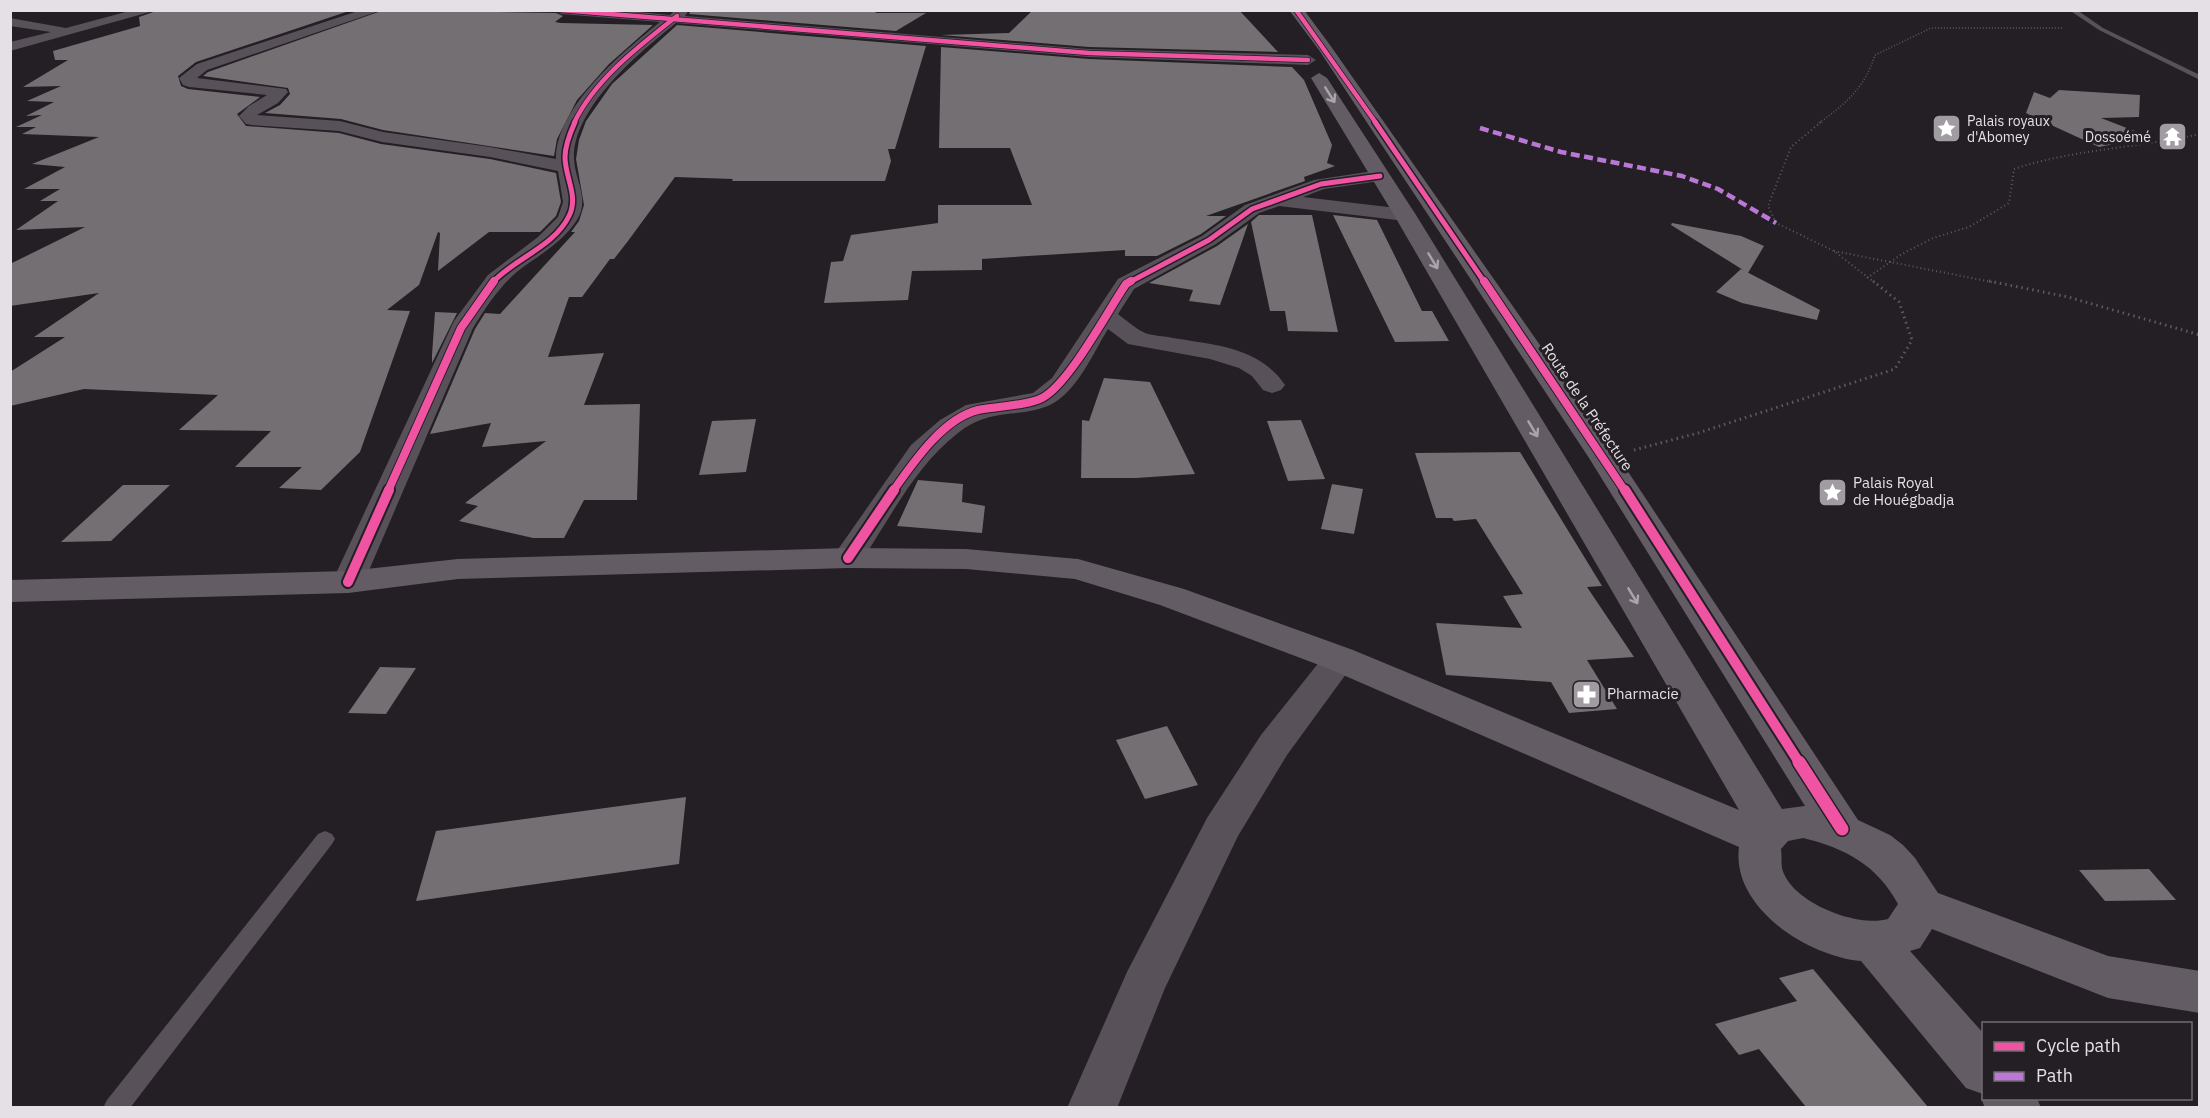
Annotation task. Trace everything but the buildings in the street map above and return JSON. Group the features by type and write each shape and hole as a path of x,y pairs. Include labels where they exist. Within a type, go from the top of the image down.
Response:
{"street":[{"path":"10,47 76,32 151,10"},
{"path":"375,10 202,68 187,78 189,82 280,92 275,99 251,112 247,117 252,120 340,126 382,137 490,152 567,167"},
{"path":"561,10 679,14 1089,53 1308,60"},
{"path":"1276,10 1405,215 1767,833 1758,860 1768,888 1796,915 1832,934 1873,942 1904,934 1922,906"},
{"name":"Route de la Préfecture","path":"1296,10 1604,458 1842,829"},
{"path":"348,582 461,328 481,295 568,218 574,189 565,154 569,138 593,95 615,70 679,14"},
{"path":"10,22 76,32"},
{"path":"848,558 921,451 950,426 975,411 1041,399 1061,383 1126,284 1209,240 1252,209 1321,184 1380,176"},
{"path":"1279,200 1405,215"},
{"path":"1106,316 1137,339 1214,352 1248,363 1261,371 1272,385"},
{"path":"10,591 348,582 458,568 848,558 966,559 1078,569 1172,597 1340,659 1767,833 1803,822 1842,829 1879,848 1907,875 1922,906 2108,977 2199,992"},
{"path":"1092,1107 1143,986 1221,829 1274,745 1340,659"},
{"path":"1873,942 1982,1070"}],"lane":[{"path":"2072,10 2101,29 2199,78"},
{"path":"115,1107 325,838"}],"path":[{"path":"1604,458 1698,433 1894,369 1912,340 1899,302 1833,251 1776,223 1768,206 1793,143 1840,110 1870,76 1875,55 1931,28 2101,29"},
{"path":"1867,278 1934,237 1969,227 2009,203 2014,169 2050,157 2160,143 2199,134"},
{"path":"1833,251 2068,297 2199,335"}],"marked path":[{"path":"1480,128 1561,152 1682,176 1718,189 1776,223"}],"cycle path":[{"path":"561,10 1089,53 1308,60"},
{"path":"1296,10 1325,48 1604,458 1842,829"},
{"path":"348,582 465,321 479,299 496,279 510,266 555,234 572,210 573,194 565,156 569,136 578,116 607,77 677,16"},
{"path":"848,558 921,451 950,426 975,411 1041,399 1061,383 1126,284 1209,240 1252,209 1321,184 1380,176"}],"place":[{"name":"Palais royaux d'Abomey","path":"1946,129"},
{"name":"Dossoémé","path":"2172,137"},
{"name":"Palais Royal de Houégbadja","path":"1832,492"},
{"name":"Pharmacie","path":"1586,694"}]}
